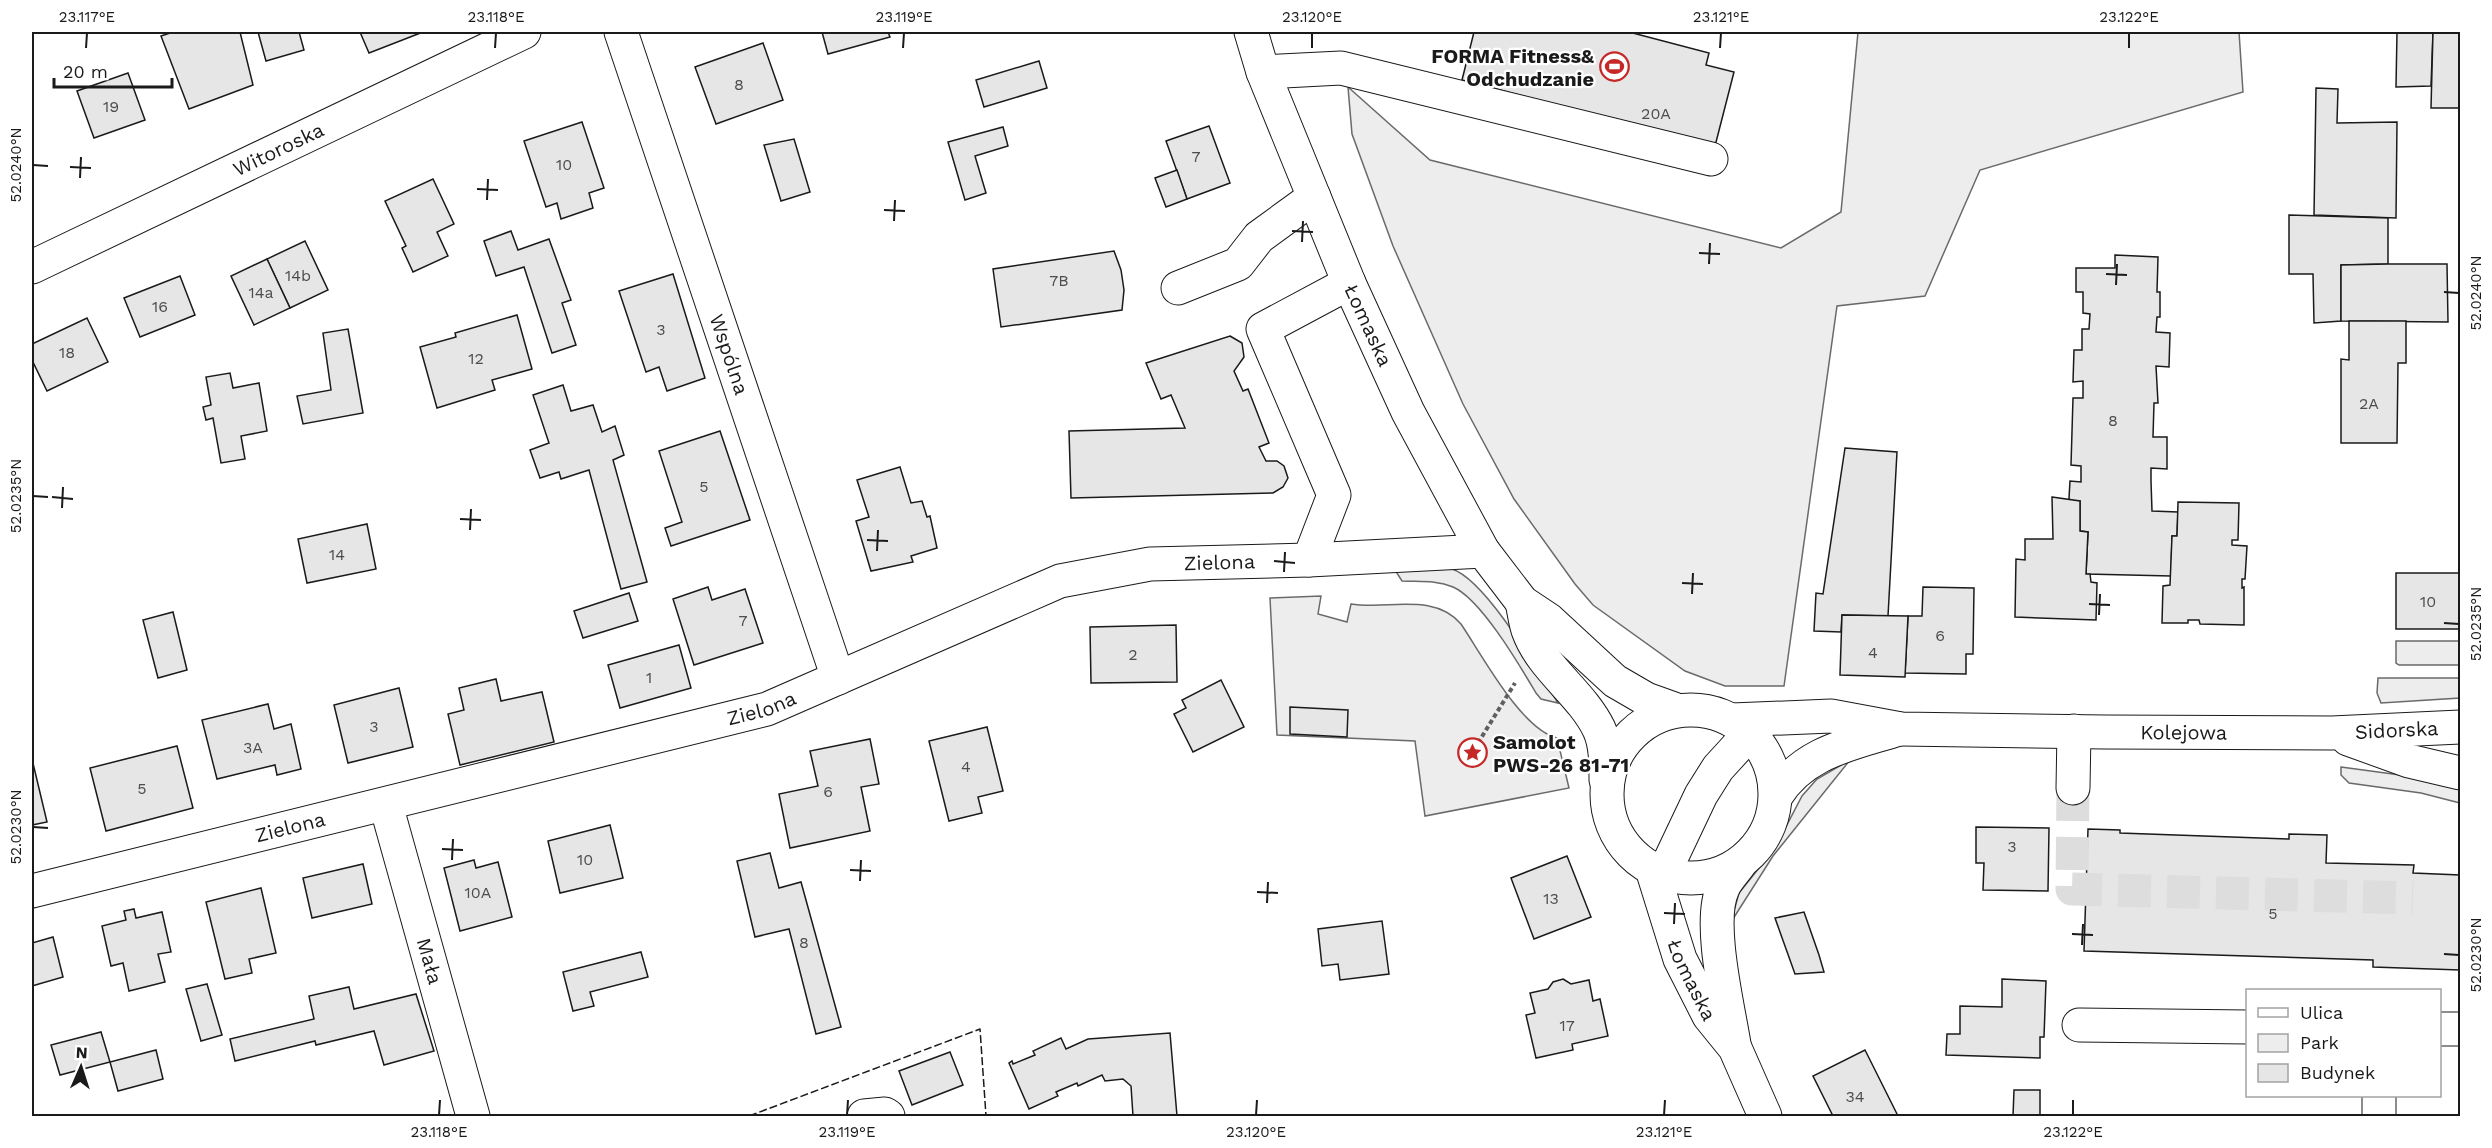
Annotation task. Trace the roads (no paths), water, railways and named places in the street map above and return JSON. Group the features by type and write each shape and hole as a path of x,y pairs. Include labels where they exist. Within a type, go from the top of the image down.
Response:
{"street":[{"name":"Witoroska","path":"32,267 524,32"},
{"name":"Wspólna","path":"621,32 838,678"},
{"name":"Łomaska","path":"1251,32 1263,72 1349,283 1408,412 1484,550 1522,602 1549,620 1616,681 1646,699 1674,710 1712,712 1741,727 1765,752 1774,773 1776,796 1771,823 1758,846 1738,865 1723,888 1718,908 1717,931 1735,1048 1765,1116"},
{"path":"1263,72 1341,68 1712,159"},
{"path":"1178,288 1238,264 1259,237 1314,197"},
{"path":"1309,560 1334,495 1263,329 1349,283"},
{"name":"Zielona","path":"32,891 766,709 1060,581 1149,564 1309,560 1484,550"},
{"name":"Łomaska","path":"1522,602 1528,630 1544,659 1588,710 1600,731 1606,753 1608,811 1617,835 1632,855 1658,871 1696,879 1718,875 1738,865"},
{"name":"Łomaska","path":"1607,786 1610,770 1626,740 1652,720 1674,710"},
{"name":"Kolejowa","path":"1741,727 1831,716 1901,729 2332,733 2409,761 2460,773"},
{"path":"1658,871 1741,727"},
{"name":"Sidorska","path":"2332,733 2460,727"},
{"name":"Kolejowa","path":"1776,796 1795,771 1808,761 1901,729"},
{"path":"2073,788 2074,731"},
{"name":"Mała","path":"386,805 472,1116"},
{"name":"Łomaska","path":"1658,871 1680,959 1709,1016 1735,1048"},
{"path":"2079,1025 2246,1027"},
{"path":"2441,1029 2460,1029"},
{"path":"2379,1097 2379,1116"},
{"path":"864,1116 888,1116"}],"tunnel":[{"path":"2073,788 2072,889 2413,898"}],"place":[{"name":"FORMA Fitness& Odchudzanie","path":"1615,67"},
{"name":"Samolot PWS-26 81-71","path":"1472,753"}]}
